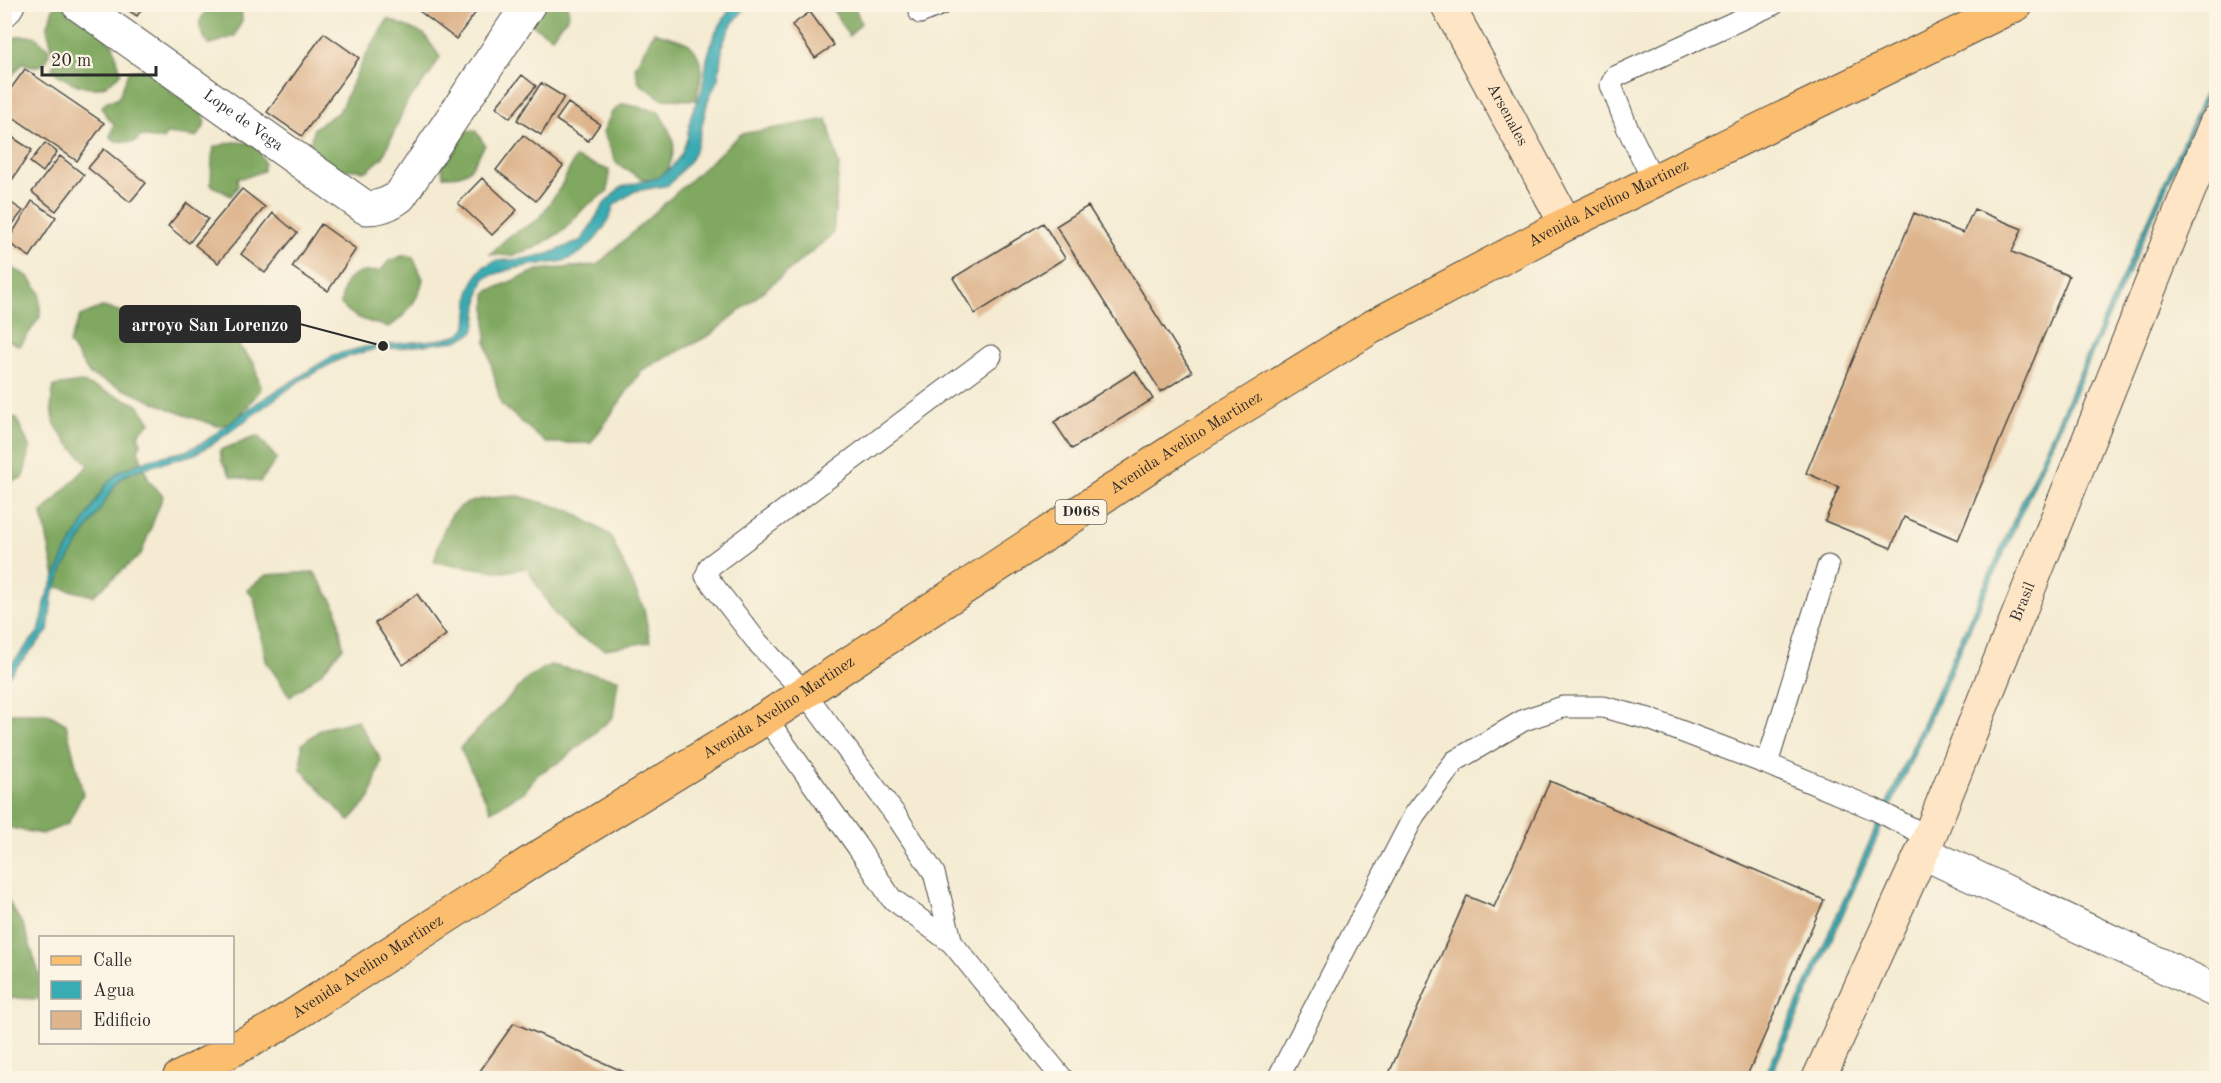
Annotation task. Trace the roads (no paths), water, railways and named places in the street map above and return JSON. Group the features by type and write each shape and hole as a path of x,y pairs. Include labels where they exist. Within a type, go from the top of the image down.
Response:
{"main road":[{"name":"Arsenales","path":"1447,4 1566,224"},
{"name":"Avenida Avelino Martinez","path":"179,1078 274,1028 534,860 806,693 1180,446 1370,328 1566,224 2017,4"},
{"name":"Brasil","path":"1819,1078 1926,845 2217,123"}],"street":[{"path":"4,10 8,4"},
{"name":"Lope de Vega","path":"78,4 366,208 391,203 400,196 530,4"},
{"path":"1926,845 2217,991"}],"lane":[{"path":"920,13 942,4"},
{"path":"1654,182 1627,127 1611,82 1616,77 1774,4"},
{"path":"952,943 934,873 897,817 806,693 758,643 706,576 710,566 991,356"},
{"path":"1767,764 1828,566"},
{"path":"1278,1078 1415,814 1455,761 1524,720 1563,707 1603,707 1648,719 1767,764 1874,809 1926,845"},
{"path":"766,718 891,898 952,943 1062,1078"}],"water":[{"path":"733,4 748,5 732,24 723,43 718,79 708,100 697,146 691,159 669,185 635,191 614,205 602,231 572,258 560,262 518,267 485,278 480,292 474,332 457,341 375,349 340,359 301,380 214,443 195,454 137,470 124,476 115,485 64,567 52,597 48,631 5,680 5,672 39,631 45,600 65,554 106,485 120,471 150,459 186,451 204,442 257,403 334,355 365,347 444,339 458,335 467,326 470,291 483,267 495,261 548,254 582,240 604,204 621,187 657,178 671,168 681,155 687,139 691,115 702,90 714,35"},
{"path":"2209,83 2212,85 1770,1078 1764,1078"}],"place":[{"name":"arroyo San Lorenzo","path":"383,346"}]}
